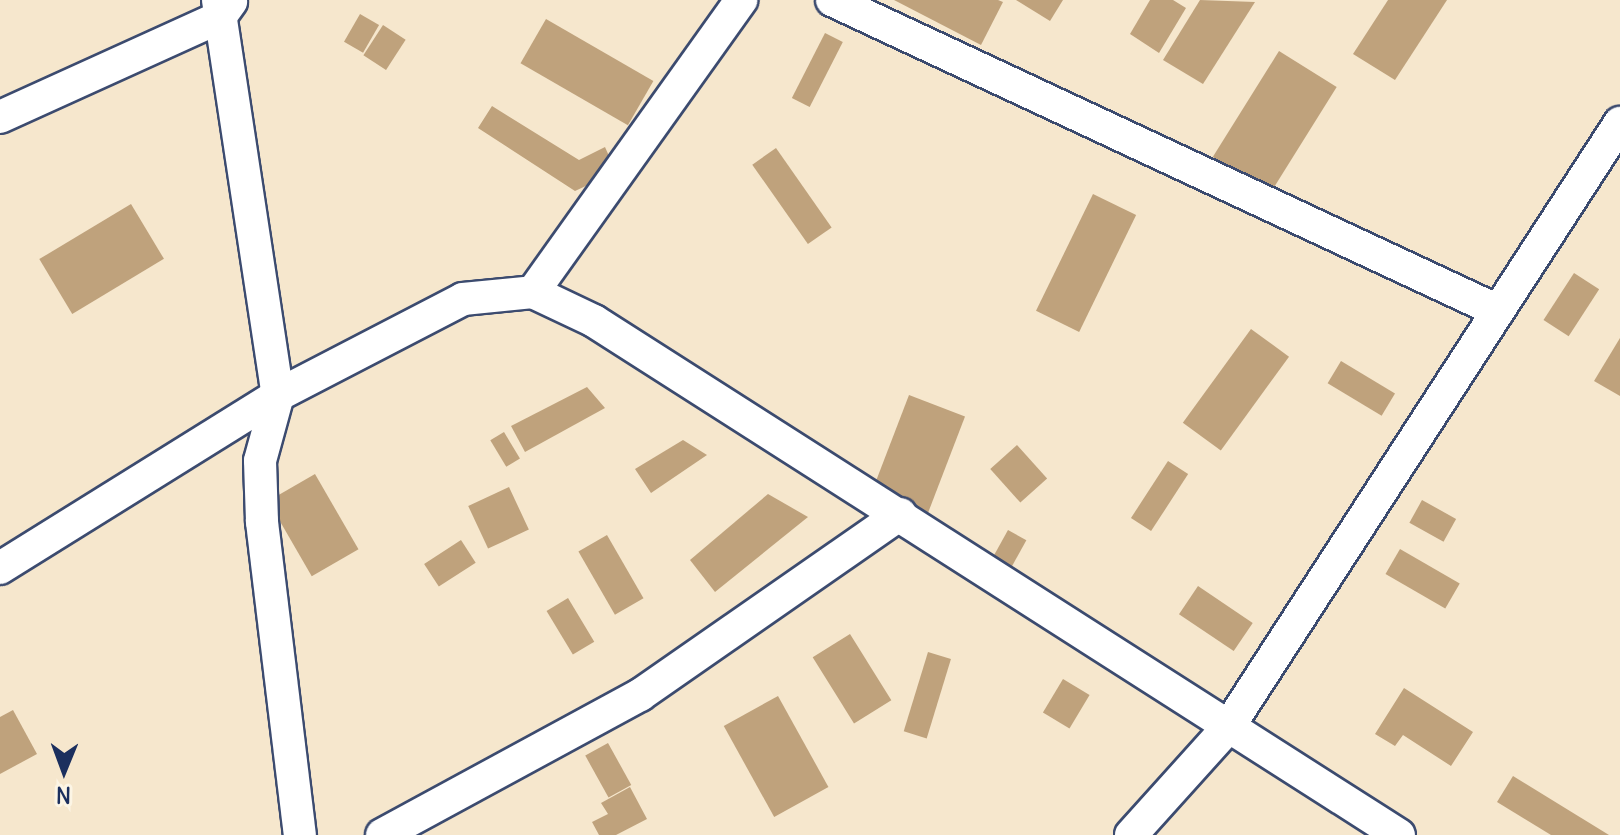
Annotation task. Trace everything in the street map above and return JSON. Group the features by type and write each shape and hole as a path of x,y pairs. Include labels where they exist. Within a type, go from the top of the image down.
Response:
{"street":[{"path":"533,292 741,0"},
{"path":"832,0 1498,311"},
{"path":"0,117 224,6 278,395 260,461 262,522 300,835"},
{"path":"1131,835 1229,726 1620,123"},
{"path":"0,568 278,395 463,299 533,292 594,321 1399,835"},
{"path":"382,835 640,695 900,514"}],"building":[{"path":"894,0 998,0 1003,2 981,45"},
{"path":"1016,0 1063,0 1050,21"},
{"path":"1150,0 1173,0 1186,8 1159,53 1130,34"},
{"path":"1200,0 1255,2 1203,84 1163,60"},
{"path":"1388,0 1447,0 1395,80 1353,54"},
{"path":"360,14 379,25 363,53 344,42"},
{"path":"546,19 653,81 628,125 520,63"},
{"path":"383,25 406,40 386,70 363,55"},
{"path":"825,33 843,42 810,107 792,98"},
{"path":"1279,51 1337,87 1270,193 1213,157"},
{"path":"492,106 579,160 605,147 616,172 575,191 478,128"},
{"path":"776,148 832,227 808,244 752,165"},
{"path":"1093,194 1136,215 1079,332 1036,311"},
{"path":"131,204 164,259 72,314 39,259"},
{"path":"1574,273 1599,289 1569,336 1544,320"},
{"path":"1251,329 1289,357 1221,450 1183,423"},
{"path":"1620,338 1620,396 1594,381"},
{"path":"1341,361 1395,393 1382,416 1328,383"},
{"path":"587,387 605,408 525,452 511,426"},
{"path":"909,395 965,417 928,513 872,491"},
{"path":"504,432 520,459 506,467 490,440"},
{"path":"683,440 707,455 651,493 635,469"},
{"path":"1017,445 1047,478 1020,503 990,469"},
{"path":"1168,461 1188,474 1151,531 1131,518"},
{"path":"315,474 358,549 312,576 268,501"},
{"path":"509,487 529,530 488,549 468,506"},
{"path":"768,494 808,517 715,592 690,560"},
{"path":"1422,500 1456,519 1444,542 1409,523"},
{"path":"1008,530 1026,540 1010,570 992,560"},
{"path":"607,535 644,598 615,615 578,552"},
{"path":"461,540 476,563 439,587 424,564"},
{"path":"1400,549 1460,584 1445,609 1386,574"},
{"path":"1198,586 1253,623 1234,651 1179,614"},
{"path":"568,598 594,642 573,655 547,611"},
{"path":"850,634 891,700 854,723 813,657"},
{"path":"928,652 951,659 927,738 904,731"},
{"path":"1063,679 1090,695 1069,728 1043,712"},
{"path":"1404,688 1473,732 1451,766 1403,735 1395,746 1375,734"},
{"path":"778,696 828,787 774,817 724,726"},
{"path":"13,710 37,754 0,774 0,717"},
{"path":"608,743 631,785 609,798 585,756"},
{"path":"1513,776 1609,835 1551,835 1497,802"},
{"path":"630,787 647,819 616,835 599,835 592,822 608,814 601,803"}]}
